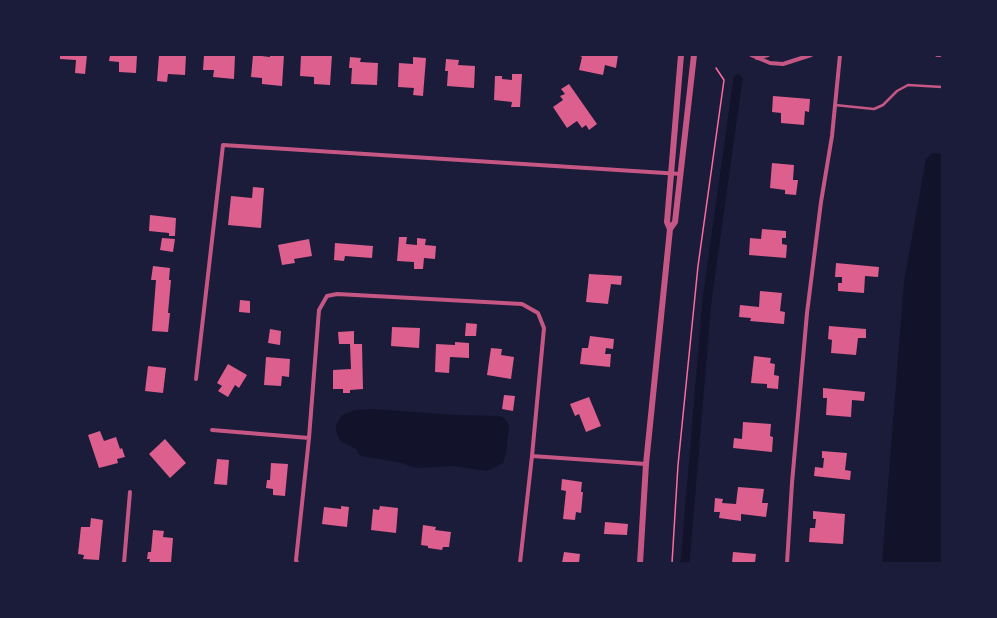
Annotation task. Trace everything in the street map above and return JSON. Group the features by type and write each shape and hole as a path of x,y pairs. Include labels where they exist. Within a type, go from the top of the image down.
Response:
{"street":[{"path":"640,563 646,464 670,229 667,222 681,55"},
{"path":"670,229 675,222 694,55"},
{"path":"750,55 770,63 783,64 811,55"},
{"path":"756,58 768,55"},
{"path":"787,563 792,475 807,313 835,105 840,55"},
{"path":"196,378 223,145 681,174"},
{"path":"297,563 296,560 309,438 319,310 327,296 337,294 522,304 538,312 544,328 520,563"},
{"path":"212,430 309,438"},
{"path":"532,456 646,464"},
{"path":"124,563 130,492"}],"lane":[{"path":"835,105 874,109 883,105 897,91 908,85 942,87"}],"path":[{"path":"672,563 678,465 698,266 724,80 716,68"}],"shaded area":[{"path":"932,153 942,154 942,563 882,563 904,282 926,159"},
{"path":"374,409 455,415 500,416 504,418 509,425 506,454 503,463 487,471 453,466 417,468 398,462 361,456 356,449 339,439 336,425 342,415 355,410"}],"building":[{"path":"60,55 87,55 85,74 75,73 76,60 60,59"},
{"path":"110,55 137,55 136,73 119,72 119,62 109,61"},
{"path":"159,55 186,55 185,75 168,74 167,82 157,81"},
{"path":"204,55 235,55 234,79 213,77 214,70 203,70"},
{"path":"253,55 270,57 270,55 284,55 282,86 262,84 262,78 251,77"},
{"path":"301,55 332,55 330,85 314,84 314,77 300,76"},
{"path":"578,55 618,55 616,68 605,65 603,75 579,70 582,57"},
{"path":"350,57 361,58 360,62 378,63 377,85 351,84 352,68 349,68"},
{"path":"413,57 426,58 423,96 413,95 414,88 398,87 399,63 413,64"},
{"path":"446,59 459,60 458,65 475,66 474,88 447,86 448,71 445,71"},
{"path":"512,74 522,74 520,107 511,107 512,102 494,100 495,76 502,76 502,79 512,80"},
{"path":"569,84 597,124 589,130 586,125 582,128 577,121 567,128 553,107 563,100 560,96 565,94 561,89"},
{"path":"773,96 810,99 809,112 805,111 804,125 781,123 781,113 772,112"},
{"path":"772,163 794,165 793,180 798,180 796,195 785,194 785,190 770,188"},
{"path":"253,187 264,188 261,228 228,225 231,196 252,198"},
{"path":"150,215 176,218 175,236 169,236 169,233 149,231"},
{"path":"762,229 786,231 786,238 782,238 782,244 787,245 786,258 749,255 750,238 761,239"},
{"path":"399,237 407,237 406,244 417,245 417,238 426,239 425,245 436,246 435,259 424,258 423,269 414,269 414,262 397,261"},
{"path":"162,238 175,239 173,252 160,250"},
{"path":"309,239 312,256 294,259 295,263 282,265 278,245"},
{"path":"335,243 373,246 372,258 345,256 344,261 334,260"},
{"path":"836,263 879,267 878,277 865,276 864,293 838,291 838,283 842,283 842,277 835,277"},
{"path":"153,266 170,268 169,280 171,280 168,313 170,313 168,332 152,331 156,280 151,280"},
{"path":"589,274 622,276 621,285 611,284 608,304 586,302"},
{"path":"760,291 782,293 780,311 785,312 784,324 750,321 751,318 739,317 740,305 759,307"},
{"path":"240,300 250,301 250,313 239,312"},
{"path":"466,323 477,324 476,336 465,336"},
{"path":"829,326 866,329 866,338 858,338 856,355 831,353 832,340 828,339"},
{"path":"392,327 420,328 419,348 391,346"},
{"path":"270,329 281,331 280,345 268,343"},
{"path":"354,331 354,344 362,344 363,389 350,390 350,393 343,393 343,389 333,389 333,370 351,369 350,344 339,344 338,332"},
{"path":"590,336 614,339 613,349 606,348 605,354 611,354 610,367 580,364 582,348 588,348"},
{"path":"455,342 469,343 469,358 450,357 449,373 435,372 436,344 455,345"},
{"path":"491,348 502,349 501,355 514,357 511,379 487,375"},
{"path":"754,356 771,358 770,363 775,364 774,375 779,376 778,389 767,388 767,384 751,383"},
{"path":"266,357 290,359 289,377 282,376 281,386 264,385"},
{"path":"228,364 247,375 239,388 235,385 228,397 218,391 222,386 217,383"},
{"path":"148,366 166,368 163,393 145,391"},
{"path":"823,388 865,392 864,401 852,400 851,417 826,415 827,398 823,398"},
{"path":"504,395 515,396 513,411 502,409"},
{"path":"589,397 601,426 586,432 579,414 575,416 570,404"},
{"path":"743,422 771,424 770,436 773,437 772,452 733,448 734,438 742,439"},
{"path":"100,431 104,441 116,437 120,449 122,448 125,457 117,459 118,463 99,468 88,435"},
{"path":"165,439 186,463 170,478 149,454"},
{"path":"822,451 847,453 845,470 851,471 850,480 814,476 815,467 823,468 824,458 822,458"},
{"path":"217,459 229,460 227,485 214,484"},
{"path":"271,463 288,464 285,496 273,495 273,489 266,488 267,480 270,480"},
{"path":"562,479 582,482 581,492 583,492 581,513 576,512 575,520 563,519 566,491 561,490"},
{"path":"738,487 764,489 762,503 768,503 766,517 741,514 741,521 719,518 720,512 714,512 715,498 723,499 722,503 736,504"},
{"path":"341,506 349,507 347,527 322,524 324,507 341,509"},
{"path":"380,506 398,508 396,533 371,530 373,509 379,510"},
{"path":"813,511 845,514 843,544 809,542 810,528 815,528 816,519 813,519"},
{"path":"91,518 103,520 99,560 83,559 84,555 78,554 81,527 90,527"},
{"path":"605,522 628,524 627,535 604,534"},
{"path":"423,525 436,527 435,530 451,532 449,547 443,547 442,550 428,548 428,546 421,545"},
{"path":"153,530 164,531 163,537 173,538 171,563 149,563 150,559 147,559 148,552 151,552"},
{"path":"564,552 580,554 579,563 562,563"},
{"path":"733,552 756,554 755,563 732,563"}],"waterway":[{"path":"685,563 707,300 738,79"}]}
